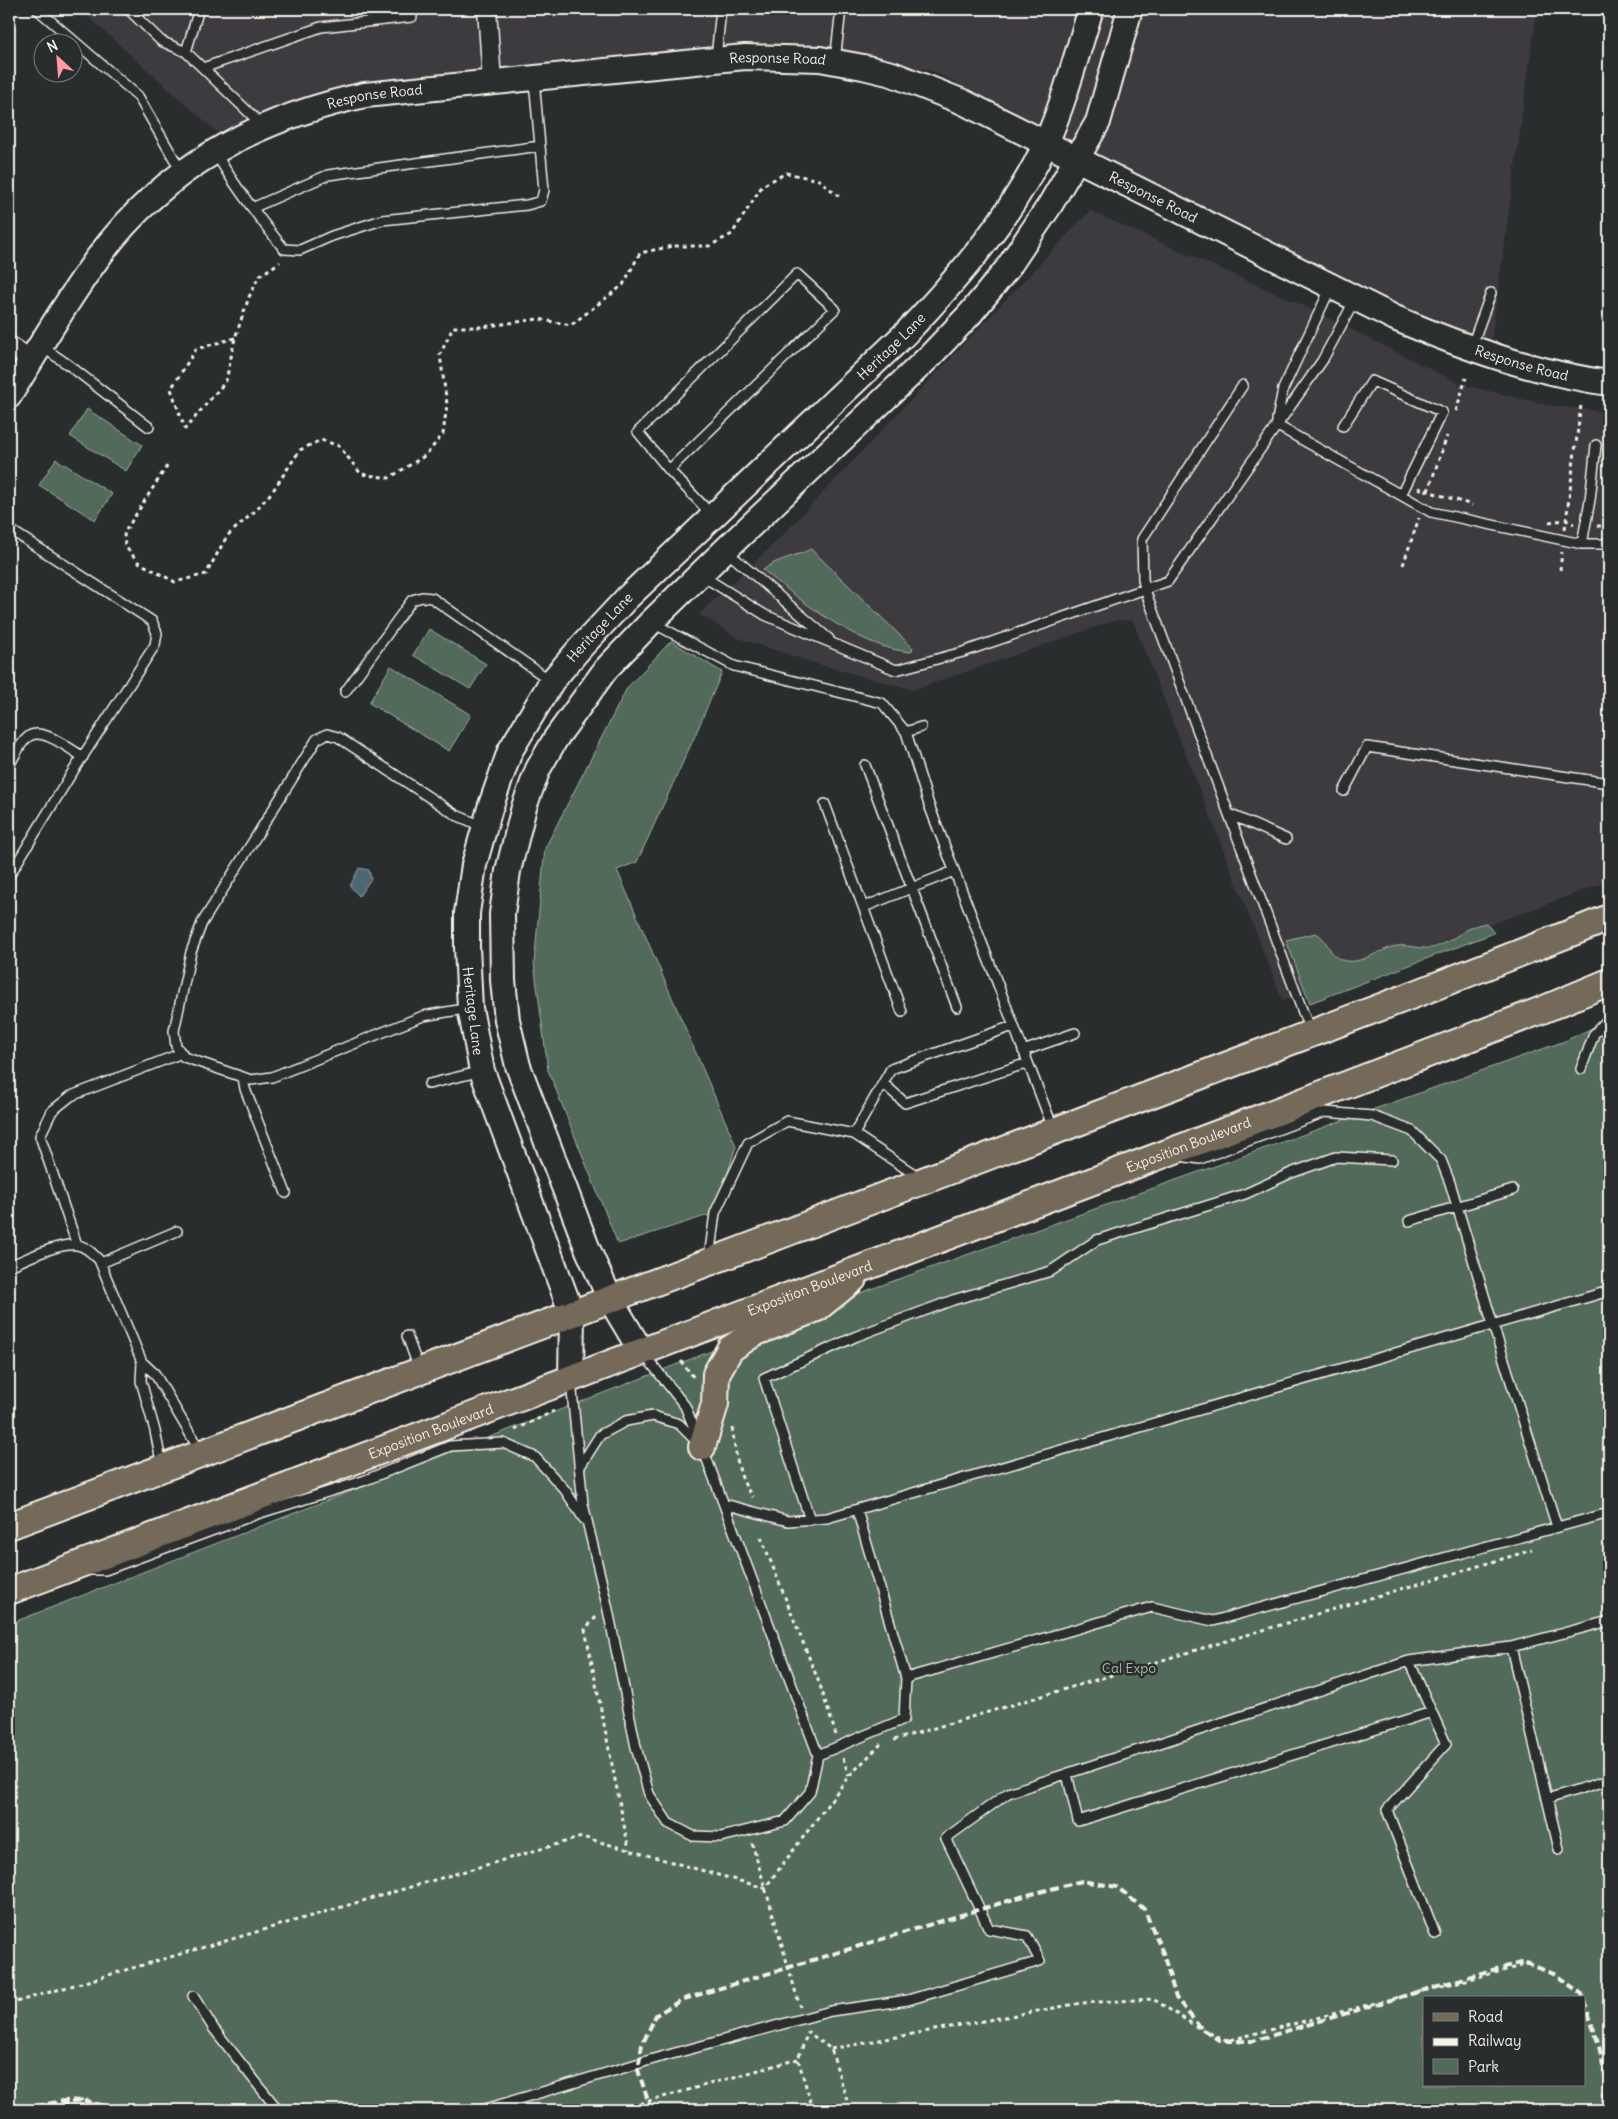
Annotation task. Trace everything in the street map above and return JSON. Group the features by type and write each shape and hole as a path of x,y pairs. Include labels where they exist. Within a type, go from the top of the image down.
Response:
{"main road":[{"name":"Heritage Lane","path":"571,1378 572,1314 482,1071 470,1008 466,947 467,913 474,865 484,827 510,752 552,682 581,647 627,598 906,333 945,292 980,249 1024,185 1046,142 1060,106 1091,9"},
{"path":"641,1351 610,1299 588,1250 518,1066 507,1020 503,980 502,914 508,871 519,821 538,769 556,738 606,669 725,550 930,356 970,314 1007,269 1050,205 1098,122 1130,9"},
{"name":"Response Road","path":"9,396 97,259 125,225 156,194 182,174 215,151 263,126 322,104 364,95 745,57 790,57 835,62 892,74 935,90 1046,142 1356,298 1435,335 1471,348 1547,370 1609,383"},
{"path":"9,1526 1311,1034 1609,918"},
{"name":"Exposition Boulevard","path":"9,1591 1165,1154 1542,1010 1609,982"},
{"path":"702,1447 715,1404 716,1374 730,1349 754,1333 817,1308 871,1264"}],"street":[{"path":"487,9 492,81"},
{"path":"9,345 36,353"}],"lane":[{"path":"37,9 138,96 182,174"},
{"path":"128,9 161,41 186,52 263,126"},
{"path":"186,52 199,9"},
{"path":"203,68 321,27 412,17 412,9"},
{"path":"716,60 721,9"},
{"path":"835,62 840,9"},
{"path":"215,151 224,169 284,249 300,250 332,236 382,220 527,205 541,201 544,190 534,77"},
{"path":"252,208 328,175 540,146"},
{"path":"669,470 835,309 797,274 638,432 669,470 714,516"},
{"path":"1276,425 1283,389 1332,286"},
{"path":"1471,348 1491,293"},
{"path":"700,575 765,615 896,670 963,652 1168,581 1322,361 1356,298"},
{"path":"36,353 149,428"},
{"path":"1343,426 1372,381 1442,412 1402,495"},
{"path":"1243,385 1142,539 1143,579 1311,1034"},
{"path":"1276,425 1431,512 1582,544 1609,544"},
{"path":"1582,544 1590,500 1596,445"},
{"path":"9,529 152,621 157,633 156,645 9,876"},
{"path":"725,550 837,646"},
{"path":"346,692 412,600 422,596 432,598 552,682"},
{"path":"651,622 734,666 882,703 906,732 929,805 1054,1131"},
{"path":"906,732 921,727"},
{"path":"9,766 27,737 34,733 42,733 83,757"},
{"path":"470,1008 423,1016 272,1078 251,1080 184,1057 176,1046 174,1031 191,952 202,923 317,740 327,734 338,737 456,815 484,827"},
{"path":"1344,791 1367,747 1609,784"},
{"path":"865,765 957,1007"},
{"path":"825,804 902,1012"},
{"path":"1229,814 1286,839"},
{"path":"864,908 954,871"},
{"path":"1581,1069 1594,1034 1609,1018"},
{"path":"854,1134 891,1069 1013,1026"},
{"path":"1023,1051 1074,1033"},
{"path":"77,1244 40,1136 52,1111 71,1096 182,1053"},
{"path":"883,1083 905,1103 1028,1063"},
{"path":"429,1084 482,1071"},
{"path":"243,1078 244,1089 286,1193"},
{"path":"1165,1154 1200,1159 1325,1112 1372,1116 1412,1131 1441,1160 1450,1183 1492,1325 1558,1527"},
{"path":"708,1263 715,1213 748,1143 786,1121 854,1134 923,1180"},
{"path":"810,1520 764,1378 857,1336 952,1300 1051,1270 1097,1240 1244,1194 1291,1173 1336,1157 1392,1160"},
{"path":"1409,1221 1513,1190"},
{"path":"100,1263 177,1231"},
{"path":"9,1266 60,1246 77,1244 86,1248 100,1263 142,1362 155,1374 201,1454"},
{"path":"724,1504 788,1521 827,1518 1609,1291"},
{"path":"406,1336 420,1371"},
{"path":"571,1378 583,1504 607,1605 636,1747 649,1794 668,1823 693,1836 722,1837 785,1821 810,1792 818,1755 724,1504 685,1406 641,1351"},
{"path":"142,1362 141,1381 163,1468"},
{"path":"579,1468 600,1434 626,1421 653,1416 678,1424 702,1447"},
{"path":"64,1570 106,1570 257,1514 363,1481 450,1446 503,1442 535,1458 565,1490 588,1525"},
{"path":"818,1755 904,1719 906,1678 857,1510"},
{"path":"906,1678 1152,1607 1213,1621 1609,1512"},
{"path":"482,2110 657,2058 831,2011 908,2000 1040,1961 1027,1936 989,1929 946,1838 1008,1793 1409,1661 1511,1648 1609,1620"},
{"path":"1511,1648 1559,1849"},
{"path":"1409,1661 1446,1744 1386,1810 1435,1934"},
{"path":"1067,1774 1078,1821 1432,1712"},
{"path":"1547,1799 1609,1780"},
{"path":"193,1996 214,2029 278,2110"}],"path":[{"path":"167,466 124,533 124,546 138,562 175,582 206,574 227,536 254,512 272,492 300,450 321,440 339,446 362,474 389,478 426,456 443,434 447,404 440,355 453,327 482,327 538,319 571,325 622,285 640,252 673,246 709,246 732,234 762,186 786,173 819,180 839,196"},
{"path":"235,338 196,349 171,389 185,428 226,381 235,338 249,296 259,276 300,250"},
{"path":"1454,414 1466,378"},
{"path":"1560,570 1581,405"},
{"path":"1403,565 1449,430"},
{"path":"1407,483 1474,506"},
{"path":"1548,522 1566,520 1578,525 1609,526"},
{"path":"515,1430 554,1411"},
{"path":"731,1423 739,1470 746,1488 755,1499"},
{"path":"762,1537 820,1685 849,1776"},
{"path":"891,1740 1533,1550"},
{"path":"607,1605 585,1629 629,1850"},
{"path":"765,1888 849,1776 882,1743"},
{"path":"748,1830 794,1988"},
{"path":"9,2004 582,1837 765,1888"},
{"path":"831,2049 1082,2003 1154,1999 1197,2027 1226,2041 1529,1964"},
{"path":"813,2110 798,2060 808,2032 831,2049 850,2110"},
{"path":"617,2110 798,2060"},
{"path":"40,2110 86,2099 109,2110"}],"shaded area":[{"path":"79,9 1537,9 1490,347 1317,288 1073,145 935,72 828,47 677,50 331,91 217,132"},
{"path":"1090,211 1302,305 1460,384 1547,405 1609,412 1609,881 1283,1001 1133,621 1116,620 913,690 817,664 738,638 699,614 779,539"}],"green space":[{"path":"87,409 142,445 126,471 70,436"},
{"path":"56,459 112,494 95,520 39,485"},
{"path":"811,549 913,648 911,652 892,649 872,642 832,622 763,570 781,560"},
{"path":"429,629 486,664 470,689 413,655"},
{"path":"671,641 722,672 637,862 617,870 736,1146 715,1213 618,1244 548,1070 534,963 545,848 627,688"},
{"path":"391,666 471,715 449,751 369,703"},
{"path":"1486,923 1494,933 1310,1003 1286,940 1316,933 1338,958 1356,961 1397,946 1435,947 1472,927"},
{"name":"Cal Expo","path":"1609,1020 1609,2110 9,2110 9,1624 871,1289 1565,1041"}],"water":[{"path":"359,868 369,870 371,879 359,896 350,886"}],"railway":[{"path":"651,2110 638,2070 642,2045 656,2015 681,2000 1024,1896 1082,1881 1117,1887 1144,1909 1163,1953 1176,1998 1199,2026 1220,2041 1253,2041 1524,1962 1556,1975 1582,1996"},
{"path":"1586,2007 1604,2069 1604,2097 1601,2110"},
{"path":"25,2110 68,2101 89,2102 111,2110"}]}
